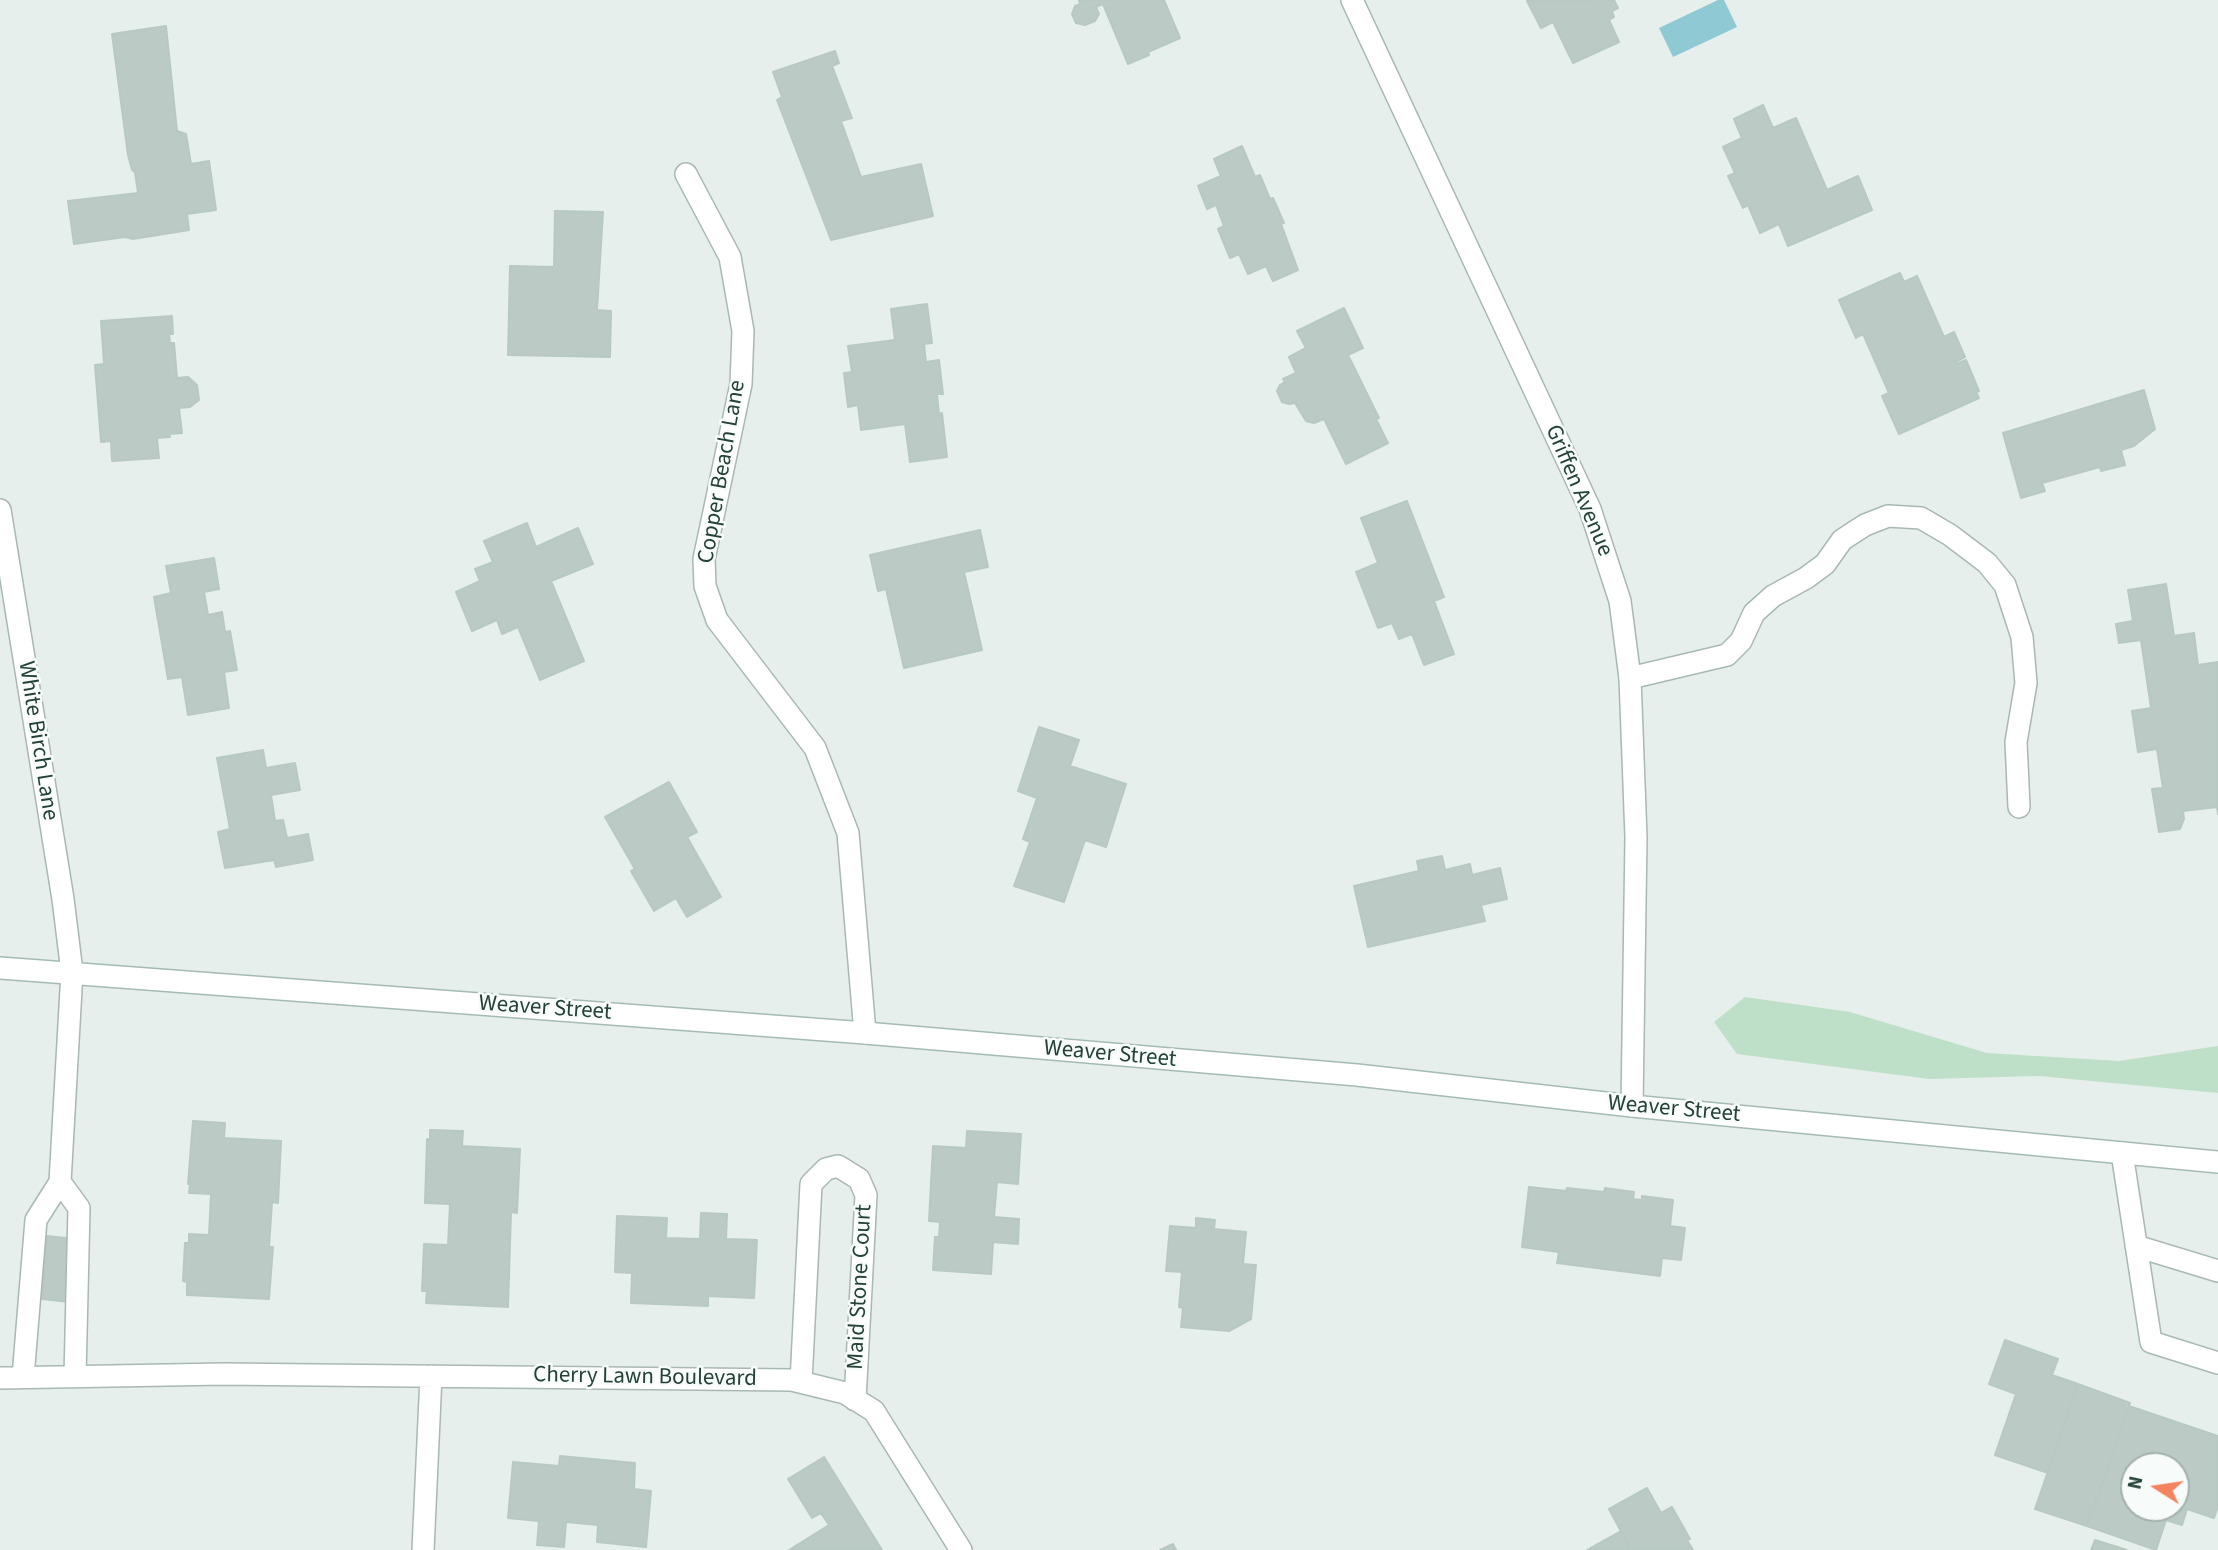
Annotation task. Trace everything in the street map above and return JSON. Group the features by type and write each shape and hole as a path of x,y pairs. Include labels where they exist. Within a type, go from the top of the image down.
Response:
{"street":[{"name":"Griffen Avenue","path":"1352,0 1590,509 1620,601 1630,678 1636,836 1632,1106"},
{"name":"Copper Beach Lane","path":"686,174 730,257 743,331 741,384 704,559 705,586 717,620 815,748 848,834 865,1033"},
{"name":"White Birch Lane","path":"0,510 63,899 72,972"},
{"path":"1630,678 1727,655 1741,641 1754,612 1773,596 1825,564 1842,540 1865,525 1888,516 1922,518 1987,563 2005,585 2010,598 2022,637 2026,683 2016,742 2019,807"},
{"name":"Weaver Street","path":"0,968 865,1033 1357,1075 1632,1106 2218,1162"},
{"path":"23,1377 36,1220 60,1182 72,972"},
{"path":"2122,1153 2151,1342 2218,1363"},
{"name":"Maid Stone Court","path":"801,1382 811,1184 826,1170 838,1166 859,1179 866,1195 855,1400"},
{"path":"60,1182 79,1208 75,1376"},
{"path":"2136,1246 2218,1271"},
{"name":"Cherry Lawn Boulevard","path":"0,1378 223,1374 792,1380 845,1393 874,1411 961,1550"},
{"path":"423,1550 430,1376"}],"green space":[{"path":"1745,997 1850,1012 1987,1053 2119,1061 2218,1046 2218,1093 2039,1076 1929,1079 1737,1054 1714,1022"}],"water":[{"path":"1718,0 1724,0 1737,27 1673,57 1659,28"}],"building":[{"path":"1079,0 1164,0 1180,38 1128,64 1103,4 1096,7 1099,14 1095,21 1085,25 1076,23 1072,14 1075,6 1080,4"},
{"path":"1614,0 1618,8 1612,11 1614,17 1609,20 1619,42 1573,63 1553,22 1541,28 1527,1"},
{"path":"166,26 177,131 186,134 191,164 209,161 216,210 187,214 189,230 133,239 125,237 74,244 68,201 138,193 135,172 128,155 112,34"},
{"path":"835,51 839,63 832,66 852,118 841,121 861,177 921,164 933,216 831,240 777,100 782,97 773,72"},
{"path":"1763,105 1773,128 1796,118 1827,190 1858,176 1872,210 1788,246 1779,224 1760,233 1748,205 1743,208 1728,176 1735,173 1723,147 1742,138 1734,119"},
{"path":"1242,146 1255,177 1260,175 1270,199 1273,198 1284,223 1281,224 1298,270 1273,281 1266,266 1248,274 1239,254 1230,258 1218,229 1224,226 1216,205 1207,209 1198,186 1221,176 1214,159"},
{"path":"555,211 603,212 597,310 611,311 610,357 508,355 510,266 554,267"},
{"path":"1900,273 1904,282 1917,276 1944,337 1954,332 1965,357 1955,362 1956,364 1966,360 1979,391 1976,392 1979,398 1899,434 1882,396 1889,393 1863,334 1856,338 1839,300"},
{"path":"927,304 932,343 924,344 926,362 939,360 943,394 937,394 947,457 910,462 905,424 861,430 858,405 848,407 844,373 852,372 848,346 895,340 891,309"},
{"path":"1344,308 1363,348 1348,355 1379,418 1376,419 1388,443 1346,464 1324,419 1314,423 1306,421 1295,403 1282,402 1277,391 1285,382 1283,379 1296,373 1289,357 1306,348 1297,331"},
{"path":"172,316 173,334 169,334 170,343 174,343 177,378 188,377 197,385 199,400 190,407 179,408 182,433 157,438 159,458 112,461 111,441 101,442 95,365 104,364 101,321"},
{"path":"2144,390 2155,429 2134,446 2121,450 2125,465 2101,471 2100,467 2042,483 2045,491 2021,498 2003,433"},
{"path":"1407,501 1444,597 1434,601 1454,654 1424,665 1412,634 1399,639 1392,623 1378,628 1356,572 1378,563 1361,518"},
{"path":"527,523 536,547 578,528 593,564 551,581 584,661 540,680 518,627 502,634 497,620 472,631 456,592 480,581 475,569 493,562 484,541"},
{"path":"980,530 988,567 964,572 982,650 904,668 886,589 878,591 870,555"},
{"path":"214,558 219,589 204,592 208,615 222,612 225,632 230,631 237,670 224,672 229,708 188,715 182,677 168,679 154,597 171,593 166,566"},
{"path":"2166,584 2174,636 2194,633 2198,665 2218,662 2218,814 2217,807 2183,811 2184,819 2180,829 2159,832 2152,789 2163,788 2157,749 2138,752 2132,711 2151,708 2141,640 2119,643 2116,624 2133,621 2128,590"},
{"path":"1039,727 1079,740 1070,766 1126,784 1106,847 1085,840 1064,902 1014,886 1030,842 1023,839 1037,798 1018,791"},
{"path":"263,750 266,768 295,763 300,790 271,795 275,821 283,820 287,838 308,834 313,860 276,867 274,860 225,868 218,832 230,829 217,758"},
{"path":"669,782 697,832 687,837 721,897 687,917 676,898 654,911 631,871 635,869 605,817"},
{"path":"1442,856 1445,870 1470,864 1472,875 1500,868 1507,899 1481,905 1485,921 1368,947 1354,886 1419,871 1417,861"},
{"path":"193,1121 225,1123 224,1138 281,1141 278,1203 272,1202 269,1247 273,1247 269,1299 187,1295 187,1282 183,1281 185,1243 189,1243 189,1234 209,1235 211,1194 189,1193"},
{"path":"430,1130 463,1131 462,1146 520,1149 517,1213 511,1212 508,1307 426,1303 427,1291 422,1291 424,1244 448,1245 450,1204 425,1203 427,1139 430,1140"},
{"path":"967,1131 1021,1134 1018,1184 997,1182 994,1217 1019,1219 1018,1244 993,1242 991,1274 933,1270 935,1237 939,1237 940,1222 929,1221 933,1146 966,1148"},
{"path":"1529,1187 1604,1192 1605,1188 1634,1192 1633,1199 1642,1200 1642,1196 1673,1200 1670,1226 1685,1228 1681,1260 1662,1258 1660,1276 1557,1263 1559,1252 1522,1247"},
{"path":"701,1213 727,1214 726,1239 757,1240 754,1298 708,1296 708,1306 631,1303 632,1273 615,1272 617,1216 667,1218 666,1238 700,1239"},
{"path":"1196,1218 1215,1220 1214,1229 1246,1232 1243,1264 1256,1265 1251,1319 1229,1331 1181,1327 1183,1308 1179,1307 1182,1272 1166,1271 1170,1226 1196,1228"},
{"path":"47,1236 75,1239 70,1302 42,1299"},
{"path":"2005,1340 2058,1359 2052,1375 2078,1384 2048,1473 1995,1455 2016,1394 1989,1384"},
{"path":"2078,1384 2130,1403 2087,1526 2035,1509"},
{"path":"2129,1406 2218,1436 2218,1506 2214,1518 2190,1510 2190,1452 2120,1452 2120,1522 2165,1522 2156,1550 2087,1526"},
{"path":"560,1456 635,1463 634,1489 651,1491 646,1547 597,1542 598,1525 566,1522 564,1547 537,1545 539,1521 508,1518 513,1462 559,1466"},
{"path":"824,1457 882,1550 789,1550 829,1525 821,1513 812,1518 788,1479"},
{"path":"1647,1488 1661,1513 1672,1507 1690,1539 1687,1540 1693,1550 1631,1550 1609,1509"},
{"path":"1621,1531 1631,1550 1587,1550"},
{"path":"2095,1540 2127,1550 2091,1550"},
{"path":"1173,1544 1176,1550 1160,1550"}]}
